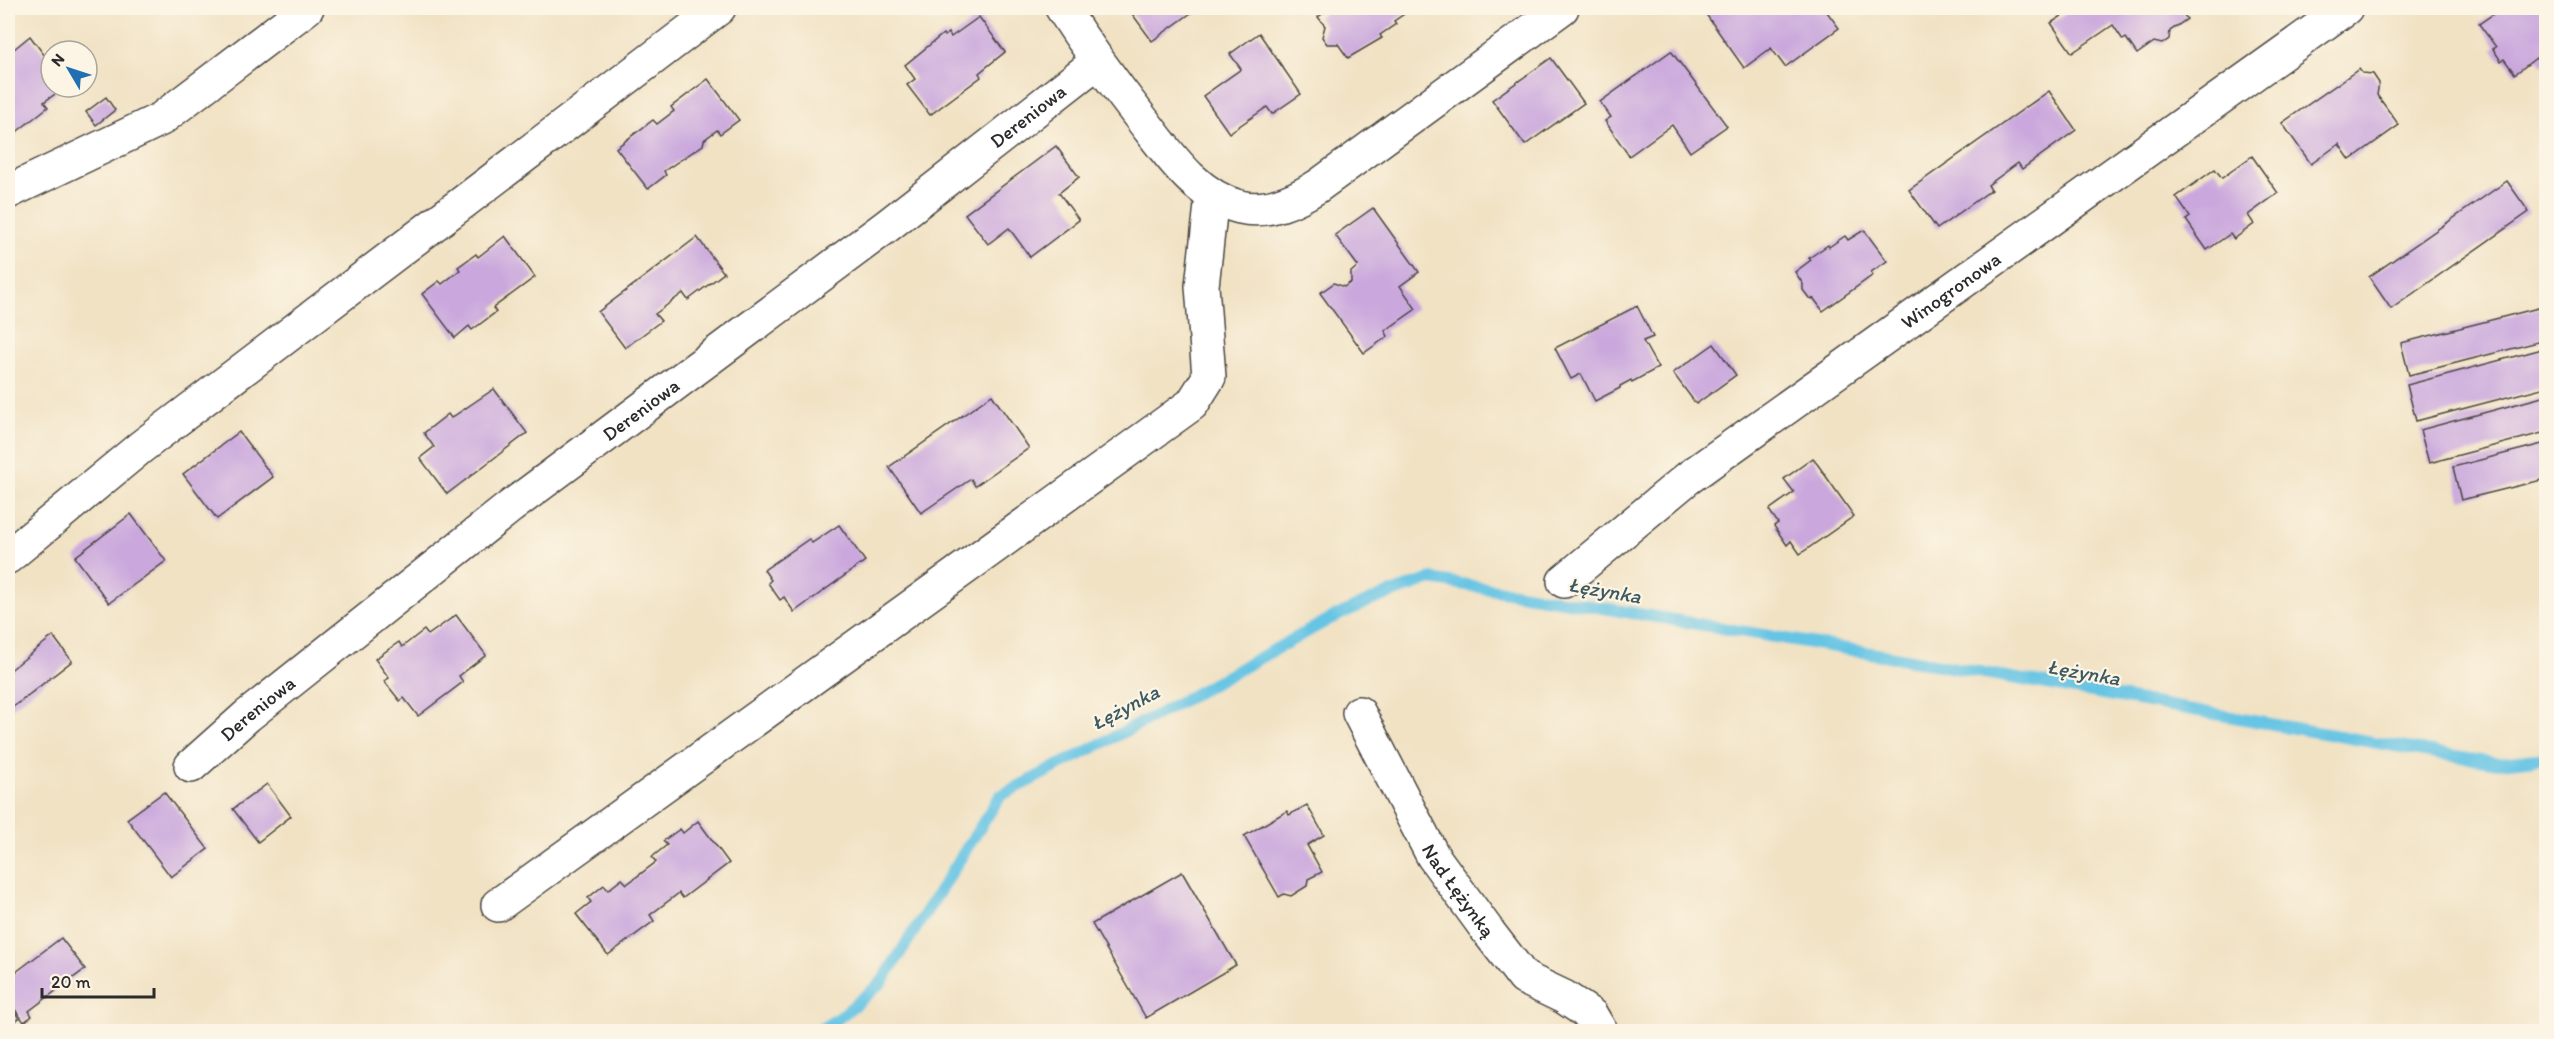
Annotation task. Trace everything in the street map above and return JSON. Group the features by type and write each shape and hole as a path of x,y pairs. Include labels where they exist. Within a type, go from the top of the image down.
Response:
{"street":[{"path":"8,192 161,119 307,8"},
{"path":"8,557 141,447 719,8"},
{"path":"1062,8 1097,62 1175,162 1212,195 1242,208 1268,207 1293,202 1562,8"},
{"name":"Winogronowa","path":"1564,581 1688,478 2346,8"},
{"name":"Dereniowa","path":"191,766 247,716 510,507 887,226 1097,62"},
{"path":"498,905 1192,404 1209,377 1202,286 1212,195"},
{"name":"Nad Łężynką","path":"1359,713 1433,856 1497,943 1524,978 1564,997 1592,1015 1601,1032"}],"building":[{"path":"1135,8 1198,8 1152,41 1130,11"},
{"path":"1331,8 1413,8 1394,21 1396,24 1380,35 1382,38 1348,58 1338,44 1327,44 1322,37 1325,26 1318,17"},
{"path":"1707,8 1824,8 1839,28 1785,67 1771,48 1744,68 1703,10"},
{"path":"2074,8 2179,8 2187,19 2170,31 2169,39 2162,44 2154,42 2137,54 2126,38 2123,40 2113,25 2072,53 2051,23"},
{"path":"2502,8 2546,8 2546,63 2542,66 2536,58 2515,74 2504,59 2501,61 2493,49 2496,47 2479,24"},
{"path":"979,17 1005,52 979,73 981,77 930,115 907,85 915,79 905,65 943,34 945,36 949,33 951,37"},
{"path":"1259,33 1301,94 1272,114 1267,107 1229,133 1203,96 1241,69 1230,54"},
{"path":"30,36 39,48 39,99 48,99 44,102 48,107 14,134 10,128 8,130 8,54"},
{"path":"1671,51 1727,126 1690,152 1672,125 1629,156 1605,121 1611,117 1600,102"},
{"path":"1551,58 1584,103 1525,145 1492,100"},
{"path":"2359,69 2362,73 2373,74 2379,83 2377,95 2399,125 2350,160 2339,144 2311,164 2282,123"},
{"path":"708,79 739,120 720,134 717,130 704,140 703,145 664,171 666,175 648,189 616,148 653,120 657,124 674,111 671,107"},
{"path":"2049,91 2076,130 2022,169 2018,163 1988,185 1991,190 1937,229 1909,190"},
{"path":"106,97 115,110 96,125 86,112"},
{"path":"1056,146 1079,177 1059,193 1079,220 1030,257 1009,228 988,244 965,214"},
{"path":"2252,156 2278,193 2248,215 2254,224 2234,239 2230,234 2207,250 2186,220 2190,217 2176,197 2215,169 2222,178"},
{"path":"2507,181 2529,212 2391,309 2369,277"},
{"path":"1373,208 1419,272 1400,286 1416,309 1385,331 1388,336 1364,353 1320,293 1334,283 1344,287 1351,282 1351,272 1358,266 1335,235"},
{"path":"1864,230 1887,261 1871,272 1873,275 1823,311 1803,290 1803,284 1795,272 1811,260 1809,258 1828,245 1829,247 1845,236 1848,240"},
{"path":"505,236 535,277 493,308 496,312 472,330 469,326 455,338 422,294 439,281 442,284 460,270 458,267 476,254 478,257"},
{"path":"697,237 724,273 688,300 683,293 655,314 661,321 625,348 598,312"},
{"path":"1637,306 1653,337 1643,341 1658,368 1632,382 1631,380 1595,401 1581,374 1571,379 1555,348"},
{"path":"2546,306 2546,340 2409,375 2401,343"},
{"path":"1714,344 1736,375 1696,404 1673,373"},
{"path":"2546,348 2546,387 2416,421 2407,385"},
{"path":"494,389 527,433 447,494 420,458 434,447 424,433 448,414 451,418"},
{"path":"992,395 1029,448 975,486 971,479 921,513 889,467"},
{"path":"2546,396 2546,432 2429,463 2420,430"},
{"path":"239,432 273,477 217,519 183,474"},
{"path":"2546,443 2546,479 2461,500 2453,467"},
{"path":"1813,458 1854,516 1800,554 1791,541 1787,545 1774,526 1778,523 1769,510 1794,492 1784,479"},
{"path":"131,514 166,561 109,603 75,557"},
{"path":"839,525 865,561 794,612 784,597 780,600 768,583 771,580 764,570 809,539 812,543"},
{"path":"456,615 486,655 459,676 463,682 418,716 404,698 400,701 384,681 389,678 375,659 399,642 402,647 424,630 428,635"},
{"path":"53,636 72,661 8,711 8,672"},
{"path":"267,784 291,816 258,842 233,809"},
{"path":"164,792 208,849 171,877 127,819"},
{"path":"1307,805 1324,835 1307,845 1322,872 1308,879 1307,886 1291,896 1284,894 1279,897 1244,836 1287,811 1289,815"},
{"path":"698,821 729,863 683,898 679,893 650,915 654,921 608,955 576,914 591,902 588,898 604,885 608,890 622,879 627,884 656,862 652,857 667,845 663,841 680,829 683,833"},
{"path":"1182,872 1236,965 1146,1018 1092,924"},
{"path":"61,938 85,969 29,1011 32,1016 24,1022 8,1000 8,978"},
{"path":"8,1003 19,1018 8,1027"}],"waterway":[{"name":"Łężynka","path":"817,1032 840,1017 881,983 1000,796 1164,711 1330,619 1369,601 1431,579 2499,763 2546,758"}]}
